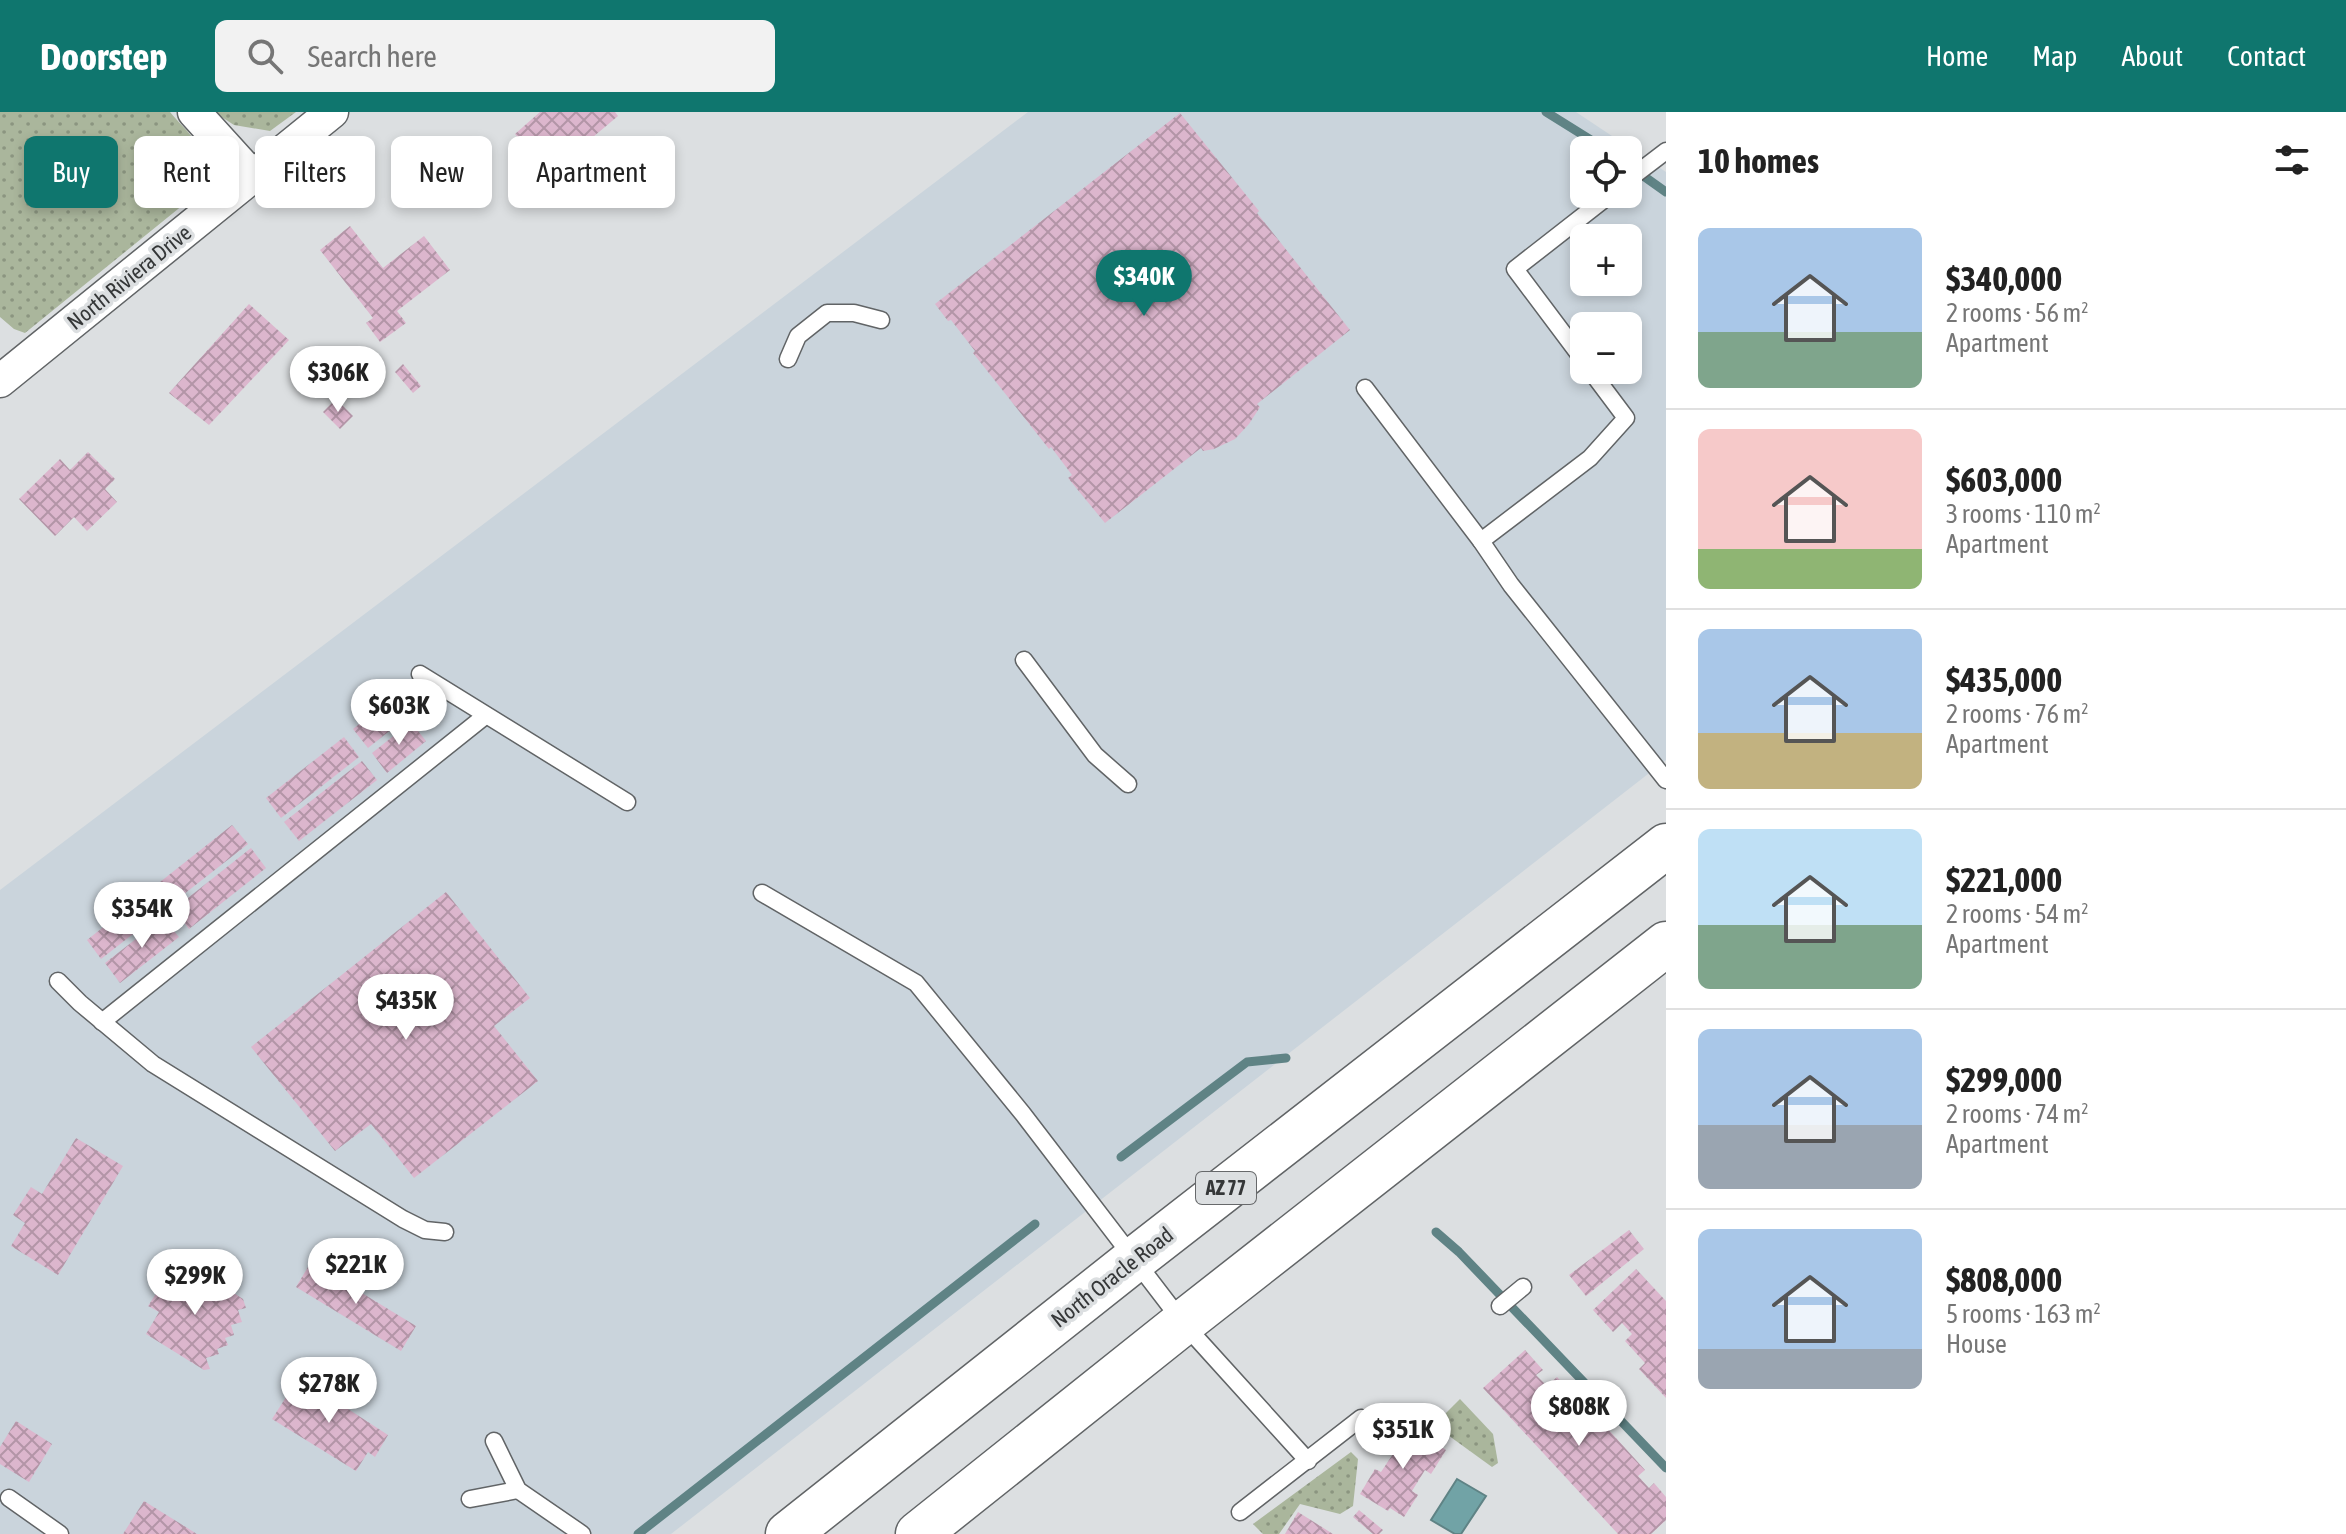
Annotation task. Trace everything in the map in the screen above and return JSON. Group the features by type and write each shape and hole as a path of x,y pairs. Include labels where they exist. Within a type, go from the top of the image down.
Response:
{"highway":[{"name":"North Oracle Road","path":"788,1534 1135,1259 1666,846"},
{"path":"918,1534 1666,944"}],"street":[{"path":"194,112 252,176"},
{"name":"North Riviera Drive","path":"0,381 332,112"}],"lane":[{"path":"1642,169 1660,155"},
{"path":"1570,342 1515,269 1593,208"},
{"path":"788,359 798,336 827,313 854,313 881,320"},
{"path":"1481,541 1590,458 1626,418 1600,384"},
{"path":"1365,388 1511,585 1666,780"},
{"path":"1024,660 1095,755 1128,784"},
{"path":"420,674 627,802"},
{"path":"102,1022 485,716"},
{"path":"762,893 916,983 1023,1114 1183,1323 1308,1461"},
{"path":"58,981 153,1064 346,1185 425,1230 445,1232"},
{"path":"1500,1306 1523,1287"},
{"path":"1240,1512 1361,1418"},
{"path":"494,1441 518,1490 582,1534"},
{"path":"470,1499 518,1490"},
{"path":"9,1498 60,1534"}],"shaded area":[{"path":"1028,112 1576,112 1612,136 1570,136 1570,208 1642,208 1642,156 1666,172 1666,760 671,1534 0,1534 0,890"}],"green space":[{"path":"0,112 170,112 191,136 134,136 134,208 179,208 25,333 14,329 0,317"},
{"path":"214,112 296,112 270,131 234,125"},
{"path":"1460,1399 1493,1434 1498,1463 1492,1467 1434,1425"},
{"path":"1351,1452 1358,1459 1353,1506 1340,1514 1300,1504 1279,1534 1263,1534 1253,1524"}],"water":[{"path":"1457,1479 1486,1496 1461,1534 1455,1534 1431,1520"}],"building":[{"path":"540,112 615,112 618,116 594,136 515,134"},
{"path":"1180,113 1350,330 1257,404 1260,407 1235,439 1214,449 1203,451 1201,448 1105,523 1068,478 1072,475 1051,447 1049,449 973,353 975,351 951,320 948,321 935,304"},
{"path":"350,226 383,268 424,236 450,270 397,311 406,323 380,342 366,323 373,318 320,250"},
{"path":"249,304 289,340 209,425 169,393"},
{"path":"403,364 421,386 413,393 395,372"},
{"path":"336,399 353,416 340,429 323,412"},
{"path":"88,452 115,479 105,489 117,502 87,531 74,517 55,536 19,499 60,459 70,470"},
{"path":"392,698 407,717 368,748 353,729"},
{"path":"411,722 426,741 387,773 372,753"},
{"path":"344,737 359,757 281,818 266,798"},
{"path":"362,761 377,780 299,841 284,822"},
{"path":"232,825 248,844 170,905 155,886"},
{"path":"251,848 266,868 189,929 174,909"},
{"path":"446,892 530,998 494,1026 538,1081 414,1178 371,1124 335,1151 251,1047"},
{"path":"145,894 160,913 101,959 87,940"},
{"path":"163,918 179,937 120,983 105,963"},
{"path":"76,1138 123,1166 58,1275 11,1246 25,1223 13,1215 31,1187 42,1194"},
{"path":"1629,1230 1644,1249 1586,1296 1569,1275"},
{"path":"311,1262 416,1326 401,1351 296,1287"},
{"path":"191,1265 243,1299 246,1308 238,1310 242,1322 231,1325 234,1335 225,1338 228,1345 217,1349 219,1354 206,1358 210,1369 204,1370 146,1334 159,1312 148,1306 165,1280 176,1287"},
{"path":"1636,1269 1666,1301 1666,1398 1639,1369 1645,1363 1625,1341 1632,1334 1622,1323 1613,1332 1593,1310"},
{"path":"1525,1350 1543,1370 1536,1375 1547,1386 1557,1377 1599,1422 1594,1427 1600,1432 1606,1427 1645,1470 1638,1476 1649,1488 1654,1483 1666,1497 1666,1520 1651,1534 1618,1534 1483,1388"},
{"path":"299,1377 388,1435 375,1457 368,1452 356,1471 272,1419"},
{"path":"16,1421 52,1444 29,1482 0,1464 0,1447"},
{"path":"1404,1424 1446,1450 1431,1474 1425,1470 1412,1491 1418,1495 1404,1517 1360,1494 1375,1469 1381,1472 1395,1451 1389,1448"},
{"path":"144,1501 197,1534 123,1534"},
{"path":"1359,1510 1383,1530 1379,1534 1373,1534 1353,1517"},
{"path":"1298,1512 1333,1534 1285,1534"}],"waterway":[{"path":"1546,112 1585,136"},
{"path":"1642,175 1666,192"},
{"path":"1121,1157 1247,1062 1286,1058"},
{"path":"638,1534 1035,1224"},
{"path":"1436,1232 1459,1252 1666,1468"}]}
